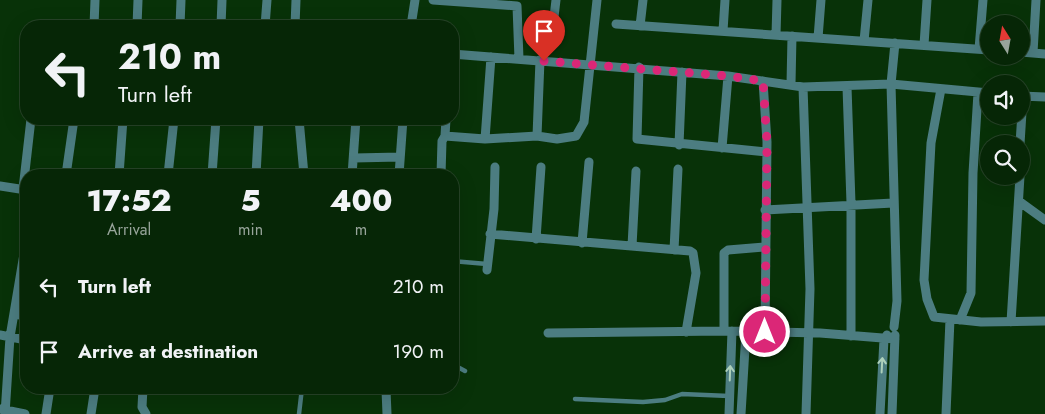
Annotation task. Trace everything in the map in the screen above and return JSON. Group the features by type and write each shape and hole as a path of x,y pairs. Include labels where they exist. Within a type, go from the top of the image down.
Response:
{"street":[{"path":"94,20 95,0"},
{"path":"137,20 138,0"},
{"path":"180,20 181,0"},
{"path":"221,20 222,0"},
{"path":"265,20 267,0"},
{"path":"295,20 296,0"},
{"path":"412,20 415,0"},
{"path":"433,0 518,3 519,59"},
{"path":"554,17 556,0"},
{"path":"445,136 485,139 537,136 557,139 576,136 584,122 597,0"},
{"path":"640,26 643,0"},
{"path":"723,32 726,0"},
{"path":"776,35 777,0"},
{"path":"818,38 821,0"},
{"path":"864,41 868,0"},
{"path":"924,45 927,0"},
{"path":"616,24 979,49 983,0"},
{"path":"1033,53 1036,0"},
{"path":"791,84 792,36"},
{"path":"892,414 894,327 897,301 891,84 895,43"},
{"path":"1030,53 1045,54"},
{"path":"459,55 728,76 803,87 891,84 978,92 973,173 971,292 960,320"},
{"path":"485,139 491,57"},
{"path":"537,136 540,60"},
{"path":"639,68 637,139 679,145 767,152"},
{"path":"679,145 682,72"},
{"path":"722,148 728,76"},
{"path":"763,81 767,152 765,332"},
{"path":"803,87 809,333 806,414"},
{"path":"847,87 851,205 851,336"},
{"path":"940,89 931,143 924,280 927,299 934,317 1011,322 1045,321"},
{"path":"1030,96 1045,97"},
{"path":"26,169 30,125"},
{"path":"67,169 73,125"},
{"path":"119,169 123,125"},
{"path":"169,169 173,125"},
{"path":"212,169 216,125"},
{"path":"256,169 259,125"},
{"path":"300,125 303,169"},
{"path":"353,169 356,125"},
{"path":"399,169 403,125"},
{"path":"441,169 442,141 445,136 446,125"},
{"path":"354,158 400,157"},
{"path":"582,243 589,162"},
{"path":"487,267 494,209 495,167"},
{"path":"536,239 542,167"},
{"path":"674,250 678,168"},
{"path":"632,246 636,171"},
{"path":"1011,322 1020,185"},
{"path":"0,186 20,189"},
{"path":"1020,202 1045,220"},
{"path":"765,210 807,206 893,203"},
{"path":"490,234 674,250 693,254 696,266 686,332"},
{"path":"729,414 728,331 724,253 728,250 765,247"},
{"path":"20,278 14,314 5,336 4,411 25,414"},
{"path":"14,314 20,315"},
{"path":"946,414 950,318"},
{"path":"880,414 884,339 894,327"},
{"path":"548,333 728,331 809,333 895,339"},
{"path":"741,414 746,332"},
{"path":"5,336 20,339"},
{"path":"46,414 49,394"},
{"path":"91,414 94,394"},
{"path":"143,394 142,406 146,414"},
{"path":"386,394 387,414"}],"lane":[{"path":"459,262 487,267"},
{"path":"459,368 465,371"},
{"path":"299,414 301,394"},
{"path":"574,399 643,402 665,400 682,394 730,396"}],"route":[{"path":"544,61 641,68 763,81 767,142 765,183 765,332"}]}
